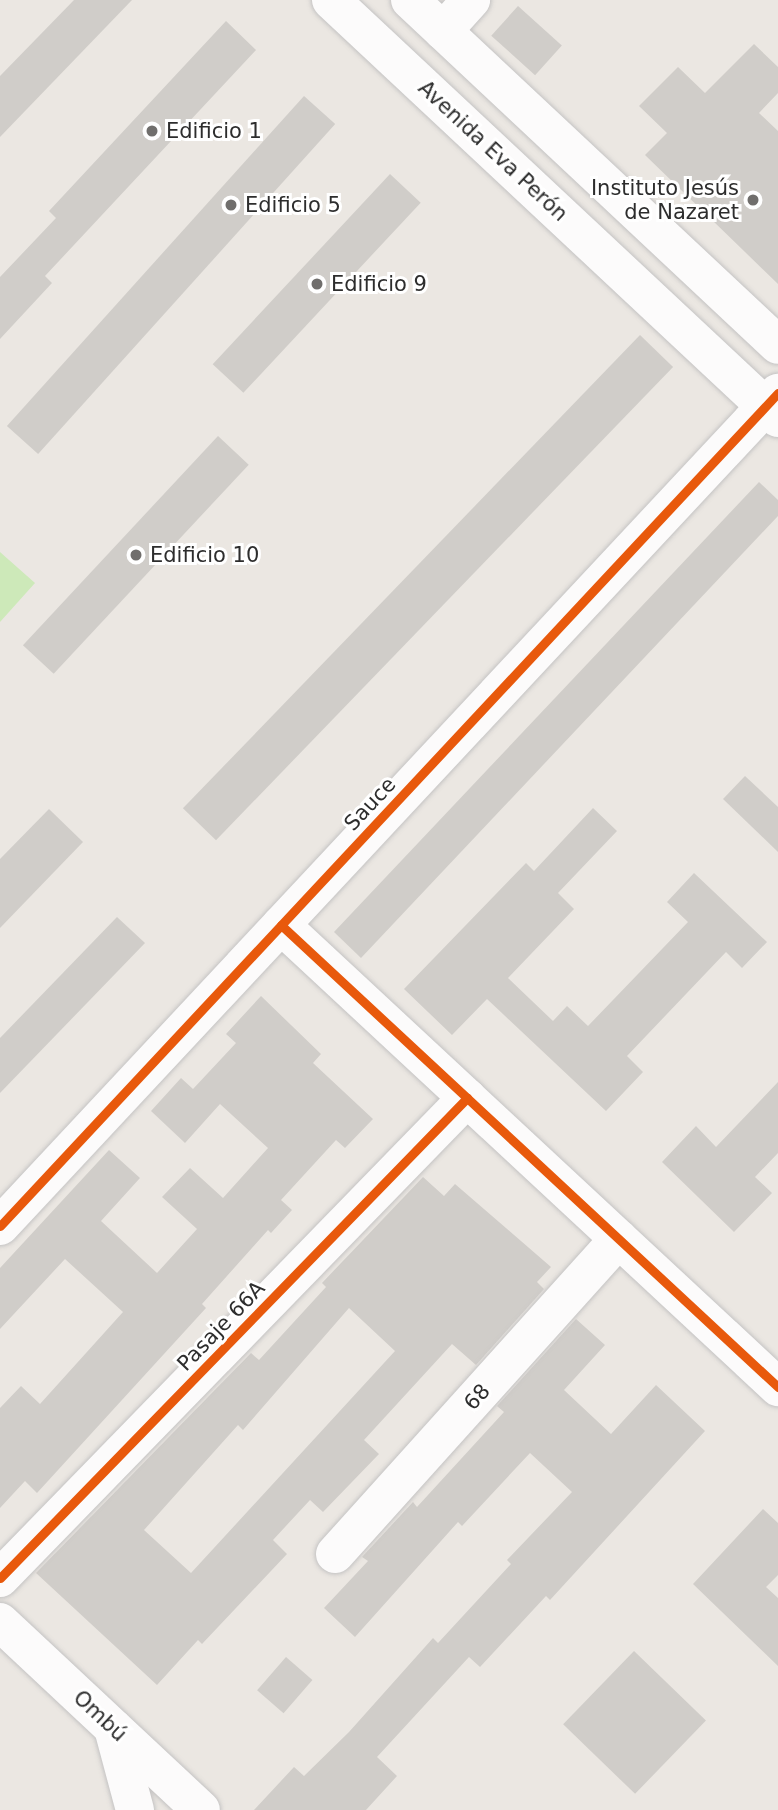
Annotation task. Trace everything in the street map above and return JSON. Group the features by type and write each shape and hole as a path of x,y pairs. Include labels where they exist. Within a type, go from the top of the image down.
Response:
{"street":[{"name":"Avenida Eva Perón","path":"331,0 774,406"},
{"path":"410,0 778,345"},
{"path":"443,31 471,0"},
{"name":"Sauce","path":"0,1226 281,925 774,406"},
{"path":"281,925 778,1387"},
{"name":"Pasaje 66A","path":"0,1578 467,1098"},
{"name":"68","path":"335,1554 619,1239"},
{"name":"Ombú","path":"0,1622 201,1810"},
{"path":"113,1728 135,1810"}],"green space":[{"path":"0,552 35,583 0,622"}],"building":[{"path":"74,0 132,0 0,137 0,76"},
{"path":"518,6 562,45 535,75 491,36"},
{"name":"Edificio 1","path":"226,21 256,50 45,276 52,283 0,339 0,277 56,218 49,211"},
{"path":"754,44 778,67 778,93 759,113 778,131 778,284 645,155 667,133 639,106 678,67 705,93"},
{"path":"304,96 335,124 38,454 7,426"},
{"name":"Edificio 9","path":"390,174 421,203 243,393 213,364"},
{"path":"640,335 673,367 216,840 183,808"},
{"name":"Edificio 10","path":"218,436 249,465 54,674 23,645"},
{"path":"759,482 778,500 778,516 361,958 334,932"},
{"path":"745,776 778,807 778,852 723,799"},
{"path":"593,808 617,831 558,893 574,909 508,978 553,1021 567,1006 588,1026 688,922 667,902 694,873 767,942 742,968 726,952 627,1056 643,1072 606,1111 487,999 452,1035 404,989 526,863 534,871"},
{"path":"49,809 83,842 0,928 0,859"},
{"path":"117,917 145,943 0,1093 0,1038"},
{"path":"261,996 321,1054 313,1063 373,1119 345,1148 336,1140 281,1200 292,1210 271,1233 268,1230 202,1304 206,1308 37,1493 25,1481 0,1508 0,1408 21,1386 40,1404 123,1312 65,1259 0,1329 0,1268 109,1150 140,1178 101,1221 157,1273 197,1229 162,1197 190,1168 223,1198 268,1148 220,1104 185,1143 151,1111 181,1078 193,1089 236,1043 226,1034"},
{"path":"778,1082 778,1153 755,1177 772,1193 734,1232 662,1162 696,1126 716,1147"},
{"path":"423,1177 444,1196 455,1184 551,1267 537,1282 544,1289 476,1365 452,1344 364,1440 379,1454 323,1512 310,1500 273,1540 287,1554 202,1644 198,1640 157,1685 36,1573 251,1353 259,1360 326,1287 322,1283","holes":["349,1308 395,1351 191,1573 144,1530 238,1425 243,1430"]},
{"path":"576,1319 605,1345 564,1390 611,1434 656,1385 705,1431 550,1600 546,1596 480,1667 469,1657 377,1757 397,1776 366,1810 254,1810 294,1767 304,1776 349,1732 433,1638 438,1643 511,1564 507,1560 572,1492 530,1453 462,1526 458,1522 355,1637 324,1608 368,1561 362,1557 413,1502 417,1507 504,1412 497,1406"},
{"path":"763,1509 778,1523 778,1575 766,1587 778,1598 778,1666 693,1584"},
{"path":"634,1651 706,1720 635,1794 563,1724"},
{"path":"286,1657 312,1680 284,1713 257,1690"}],"cycle path":[{"path":"0,1226 778,393"},
{"path":"281,925 778,1387"},
{"path":"0,1578 467,1098"}],"place":[{"name":"Edificio 1","path":"152,131"},
{"name":"Instituto Jesús de Nazaret","path":"753,200"},
{"name":"Edificio 5","path":"231,205"},
{"name":"Edificio 9","path":"317,284"},
{"name":"Edificio 10","path":"136,555"}]}
